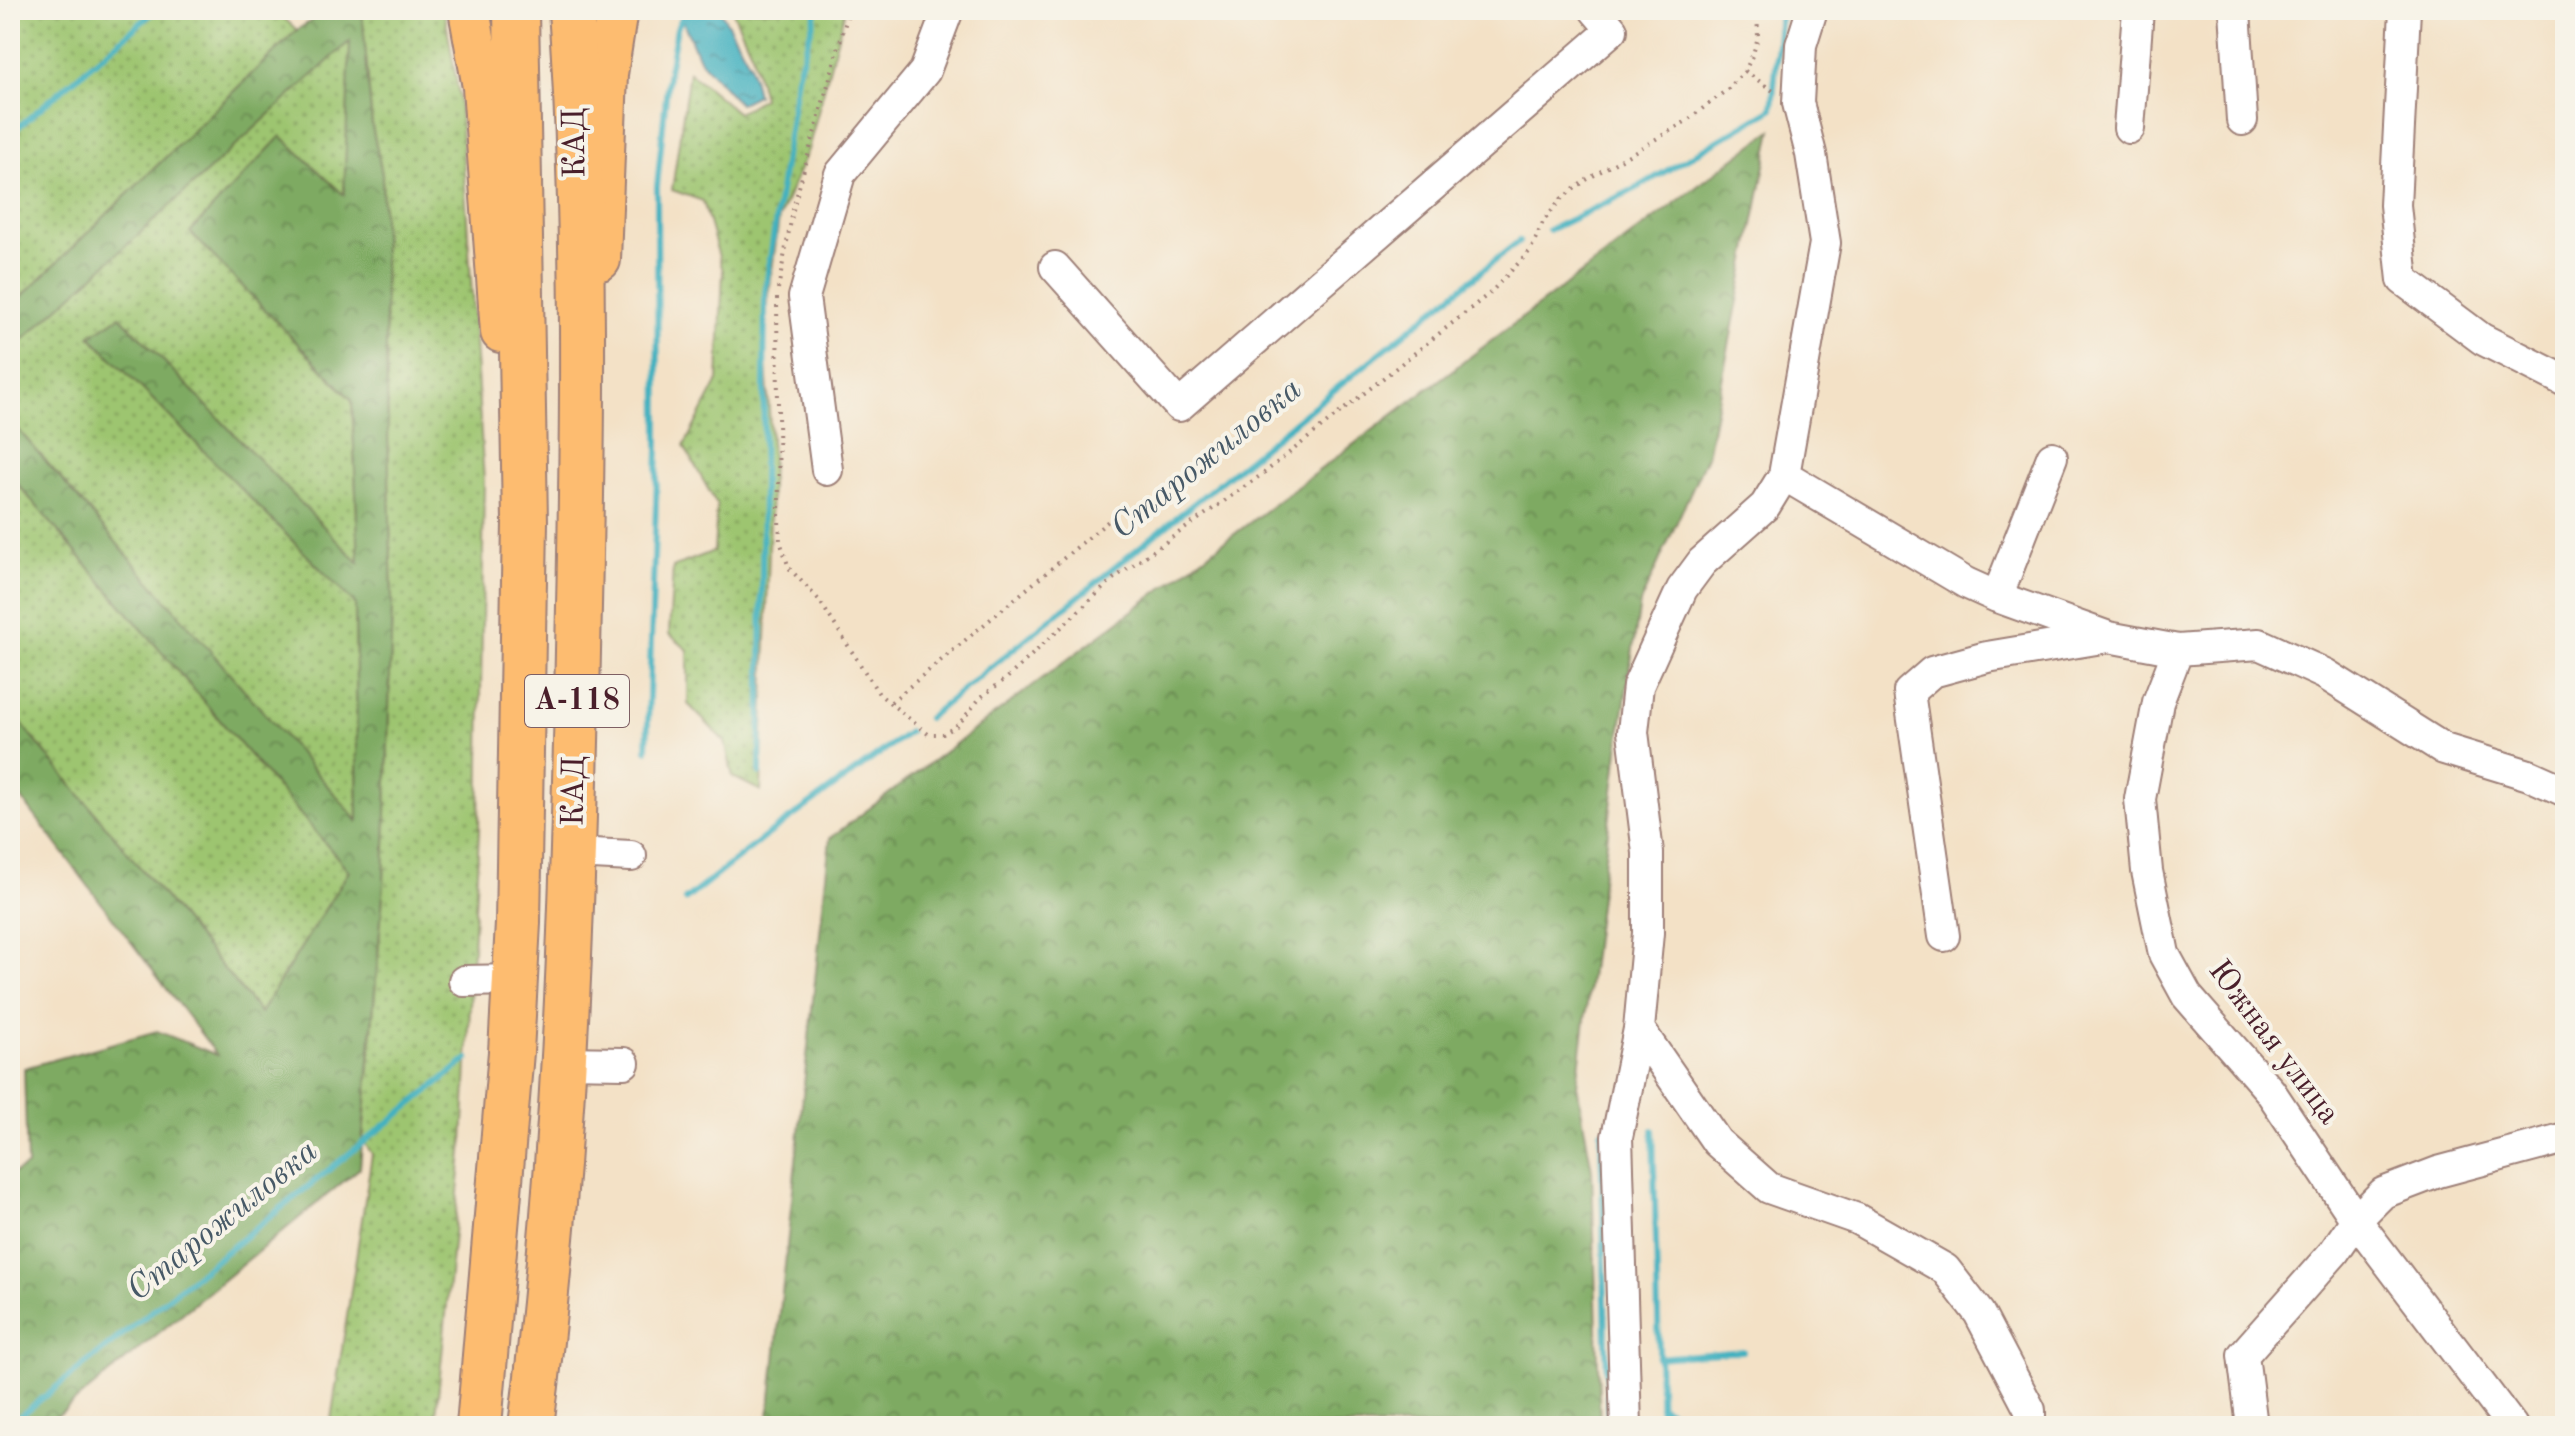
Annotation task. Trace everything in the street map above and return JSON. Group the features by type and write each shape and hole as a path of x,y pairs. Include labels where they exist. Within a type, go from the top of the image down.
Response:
{"highway":[{"name":"КАД","path":"479,1426 515,980 525,522 516,10"},
{"name":"КАД","path":"531,1426 541,1344 563,1062 574,853 583,415 571,10"}],"main road":[{"path":"469,10 487,133 497,242 503,372 525,522"},
{"path":"583,415 600,281 607,74 617,10"}],"street":[{"path":"827,470 804,297 840,174 925,71 948,10"},
{"path":"1055,267 1179,406 1612,30 1595,10"},
{"path":"1626,1426 1617,1137 1639,1029 1648,933 1648,853 1633,732 1638,686 1682,589 1702,562 1765,506 1784,475 1825,243 1811,154 1798,103 1801,45 1812,10"},
{"path":"2129,128 2138,10"},
{"path":"2235,10 2242,120"},
{"path":"2405,10 2395,205 2403,280 2482,339 2565,381"},
{"path":"1997,597 2052,457"},
{"path":"1784,475 1966,583 1997,597 2108,637 2178,650 2259,644 2325,674 2444,749 2529,775 2565,791"},
{"path":"1944,936 1909,692 1932,672 1987,657 2108,637"},
{"name":"Южная улица","path":"2178,650 2158,702 2140,799 2147,871 2164,954 2187,996 2270,1091 2356,1220 2512,1426"},
{"path":"574,853 631,856"},
{"path":"464,981 515,980"},
{"path":"1639,1029 1717,1142 1769,1188 1857,1219 1945,1269 1979,1313 2030,1410 2030,1426"},
{"path":"563,1062 624,1063"},
{"path":"2252,1426 2243,1355 2334,1252 2356,1220 2383,1193 2438,1172 2565,1138"},
{"path":"538,1426 541,1344"}],"path":[{"path":"789,568 819,600 879,694 928,734 943,734 958,725 981,697 1007,678 1113,579 1264,473 1490,293 1530,251 1543,222 1561,199 1586,180 1709,105 1745,71 1758,37 1757,10"},
{"path":"1745,71 1767,90"},
{"path":"891,702 1118,513"}],"green space":[{"path":"10,10 275,10 297,30 10,308"},
{"path":"327,10 362,10 372,126 382,174 392,604 384,883 360,1168 45,1426 10,1426 10,1175 27,1166 24,1068 157,1031 217,1055 10,783 10,710 260,1013 349,871 10,475 10,420 358,821 355,604 90,336 120,316 359,563 352,400 190,232 281,136 344,195 350,41 10,352 10,308 297,30"},
{"path":"362,10 444,10 459,96 484,481 479,833 463,1142 435,1426 330,1426 372,1154 363,1141 384,883 392,604 382,174 372,126"},
{"path":"732,10 845,10 808,150 779,218 764,331 772,457 761,791 733,777 725,742 688,704 688,650 669,634 673,567 714,551 717,505 684,446 718,381 723,271 703,201 672,190 689,72 738,113 763,98 752,54"},
{"path":"351,39 344,196 191,232 352,400 359,564 120,316 90,336 355,604 358,822 10,420 10,352"},
{"path":"1772,130 1707,456 1640,603 1620,734 1577,1085 1592,1170 1600,1426 768,1426 830,838"},
{"path":"10,475 349,871 260,1013 10,710"}],"water":[{"path":"678,10 720,10 750,64 757,95 739,104 699,59"}],"waterway":[{"path":"10,134 156,10"},
{"path":"647,750 658,449 657,187 668,76 677,28 686,10"},
{"path":"760,773 765,293 797,76 817,10"},
{"name":"Старожиловка","path":"1549,230 1637,188 1772,109 1781,10"},
{"name":"Старожиловка","path":"928,718 1519,241"},
{"name":"Старожиловка","path":"685,900 766,836 909,732"},
{"name":"Старожиловка","path":"10,1424 468,1059"},
{"path":"1653,1130 1661,1426"},
{"path":"1601,1132 1608,1426"},
{"path":"1658,1358 1743,1351"},
{"path":"1660,1406 1699,1426"}]}
